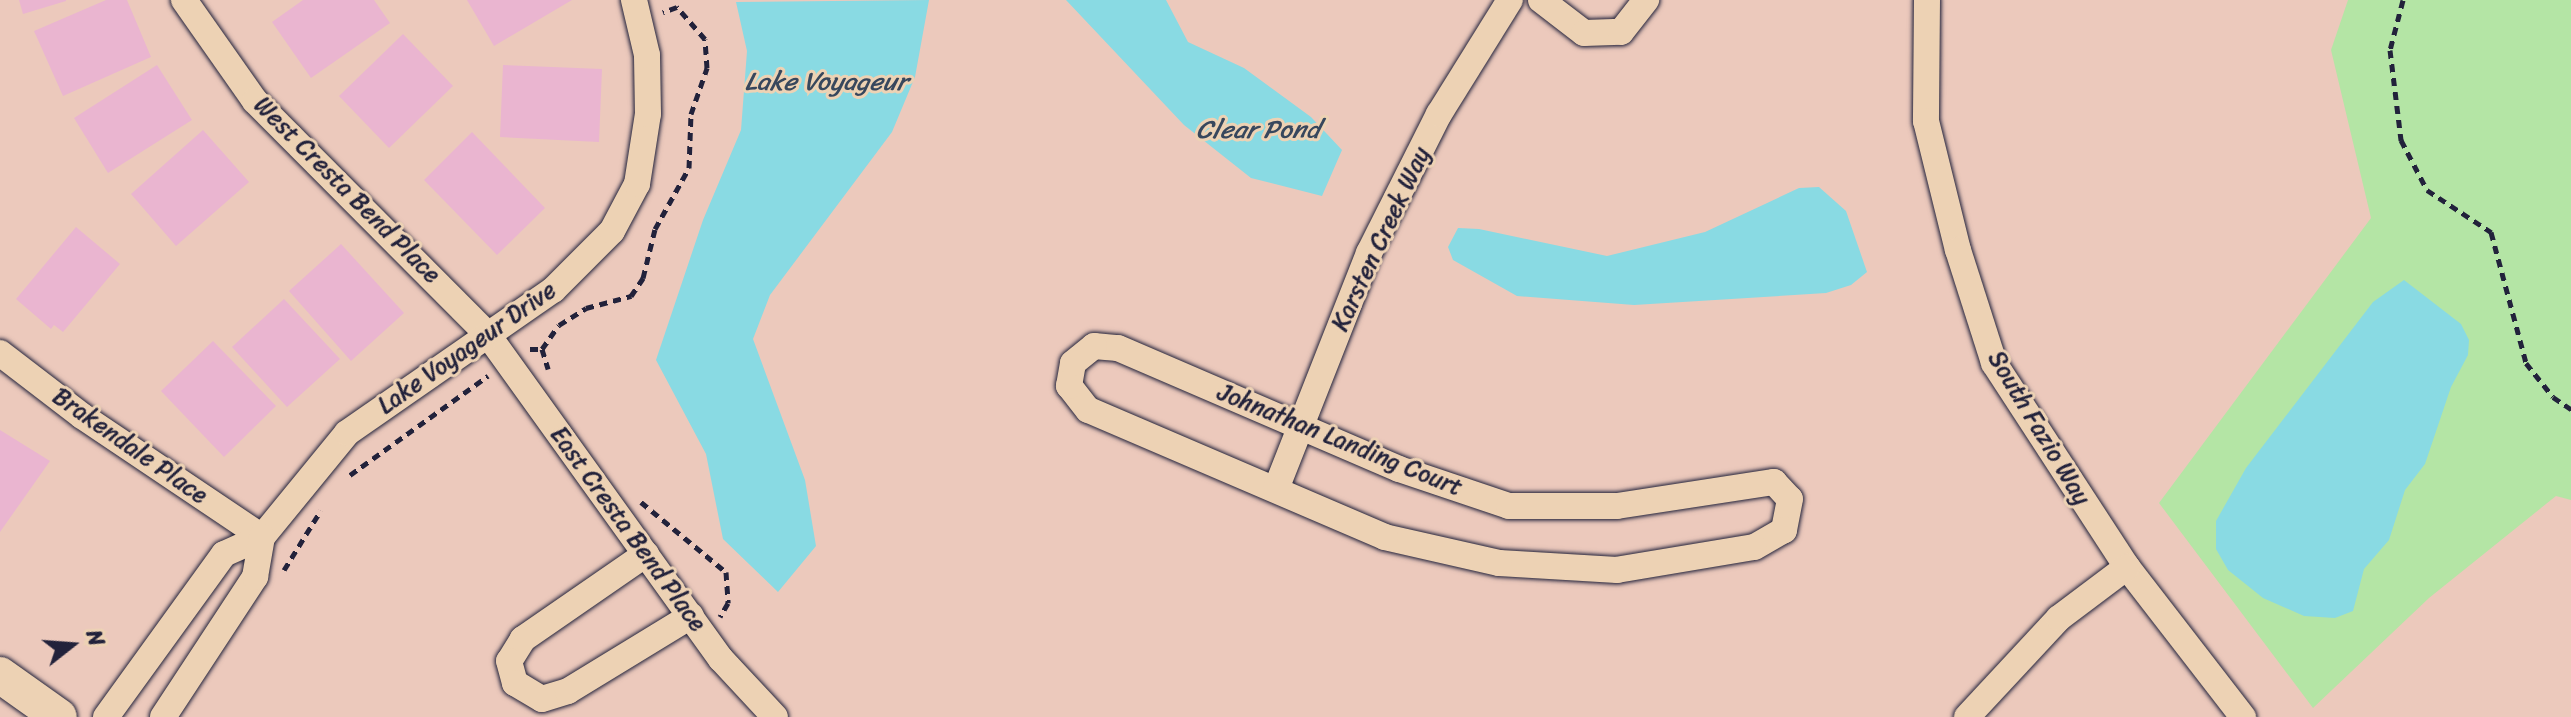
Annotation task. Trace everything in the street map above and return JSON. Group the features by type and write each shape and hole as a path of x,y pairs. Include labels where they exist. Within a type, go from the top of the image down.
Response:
{"main road":[{"path":"0,675 59,717"}],"street":[{"name":"West Cresta Bend Place","path":"184,0 255,101 488,335"},
{"name":"Lake Voyageur Drive","path":"106,717 224,554 262,537 347,433 553,290 612,231 637,184 648,114 647,55 634,0"},
{"name":"Karsten Creek Way","path":"1276,489 1369,253 1439,114 1510,0"},
{"path":"1541,0 1584,33 1621,32 1646,0"},
{"name":"South Fazio Way","path":"1927,0 1926,121 1958,250 1994,363 2127,567 2243,717"},
{"name":"East Cresta Bend Place","path":"488,335 696,624 775,717"},
{"name":"Johnathan Landing Court","path":"1094,346 1118,348 1399,469 1509,506 1617,506 1774,482 1790,499 1784,530 1754,547 1617,570 1499,563 1385,537 1276,489 1088,410 1069,386 1073,363 1094,346"},
{"name":"Brakendale Place","path":"0,353 82,416 262,537"},
{"name":"Lake Voyageur Drive","path":"163,717 255,577 262,537"},
{"path":"646,554 523,639 509,661 515,683 542,699 568,691 696,624"},
{"path":"1967,717 2059,618 2127,567"}],"path":[{"path":"2403,0 2390,64 2407,153 2418,179 2438,201 2491,232 2526,363 2553,397 2571,409"},
{"path":"344,481 507,360 528,349 542,349 554,377"},
{"path":"631,488 726,572 728,603 716,623 696,624"},
{"path":"275,584 325,503"}],"green space":[{"path":"2348,0 2571,0 2571,500 2556,496 2429,598 2313,708 2159,503 2371,218 2331,50"}],"water":[{"name":"Lake Voyageur","path":"929,0 915,77 892,132 770,295 753,339 805,480 816,546 778,592 723,539 706,454 656,360 703,220 741,130 747,51 736,2"},
{"name":"Clear Pond","path":"1066,0 1166,0 1188,42 1244,68 1311,117 1342,150 1322,196 1251,178 1184,125"},
{"path":"1819,187 1846,211 1867,272 1851,285 1826,293 1634,305 1517,296 1453,260 1448,247 1458,228 1479,229 1607,256 1705,232 1799,188"},
{"path":"2404,280 2461,324 2469,340 2468,355 2451,387 2425,464 2405,490 2389,540 2364,569 2353,611 2335,618 2304,616 2263,598 2228,570 2216,549 2216,521 2246,468 2373,302"}],"building":[{"path":"19,0 66,0 66,1 23,14"},
{"path":"106,0 127,0 151,57 63,96 34,31"},
{"path":"303,0 374,0 390,23 311,78 272,22"},
{"path":"467,0 572,0 494,46"},
{"path":"403,34 453,86 389,148 339,96"},
{"path":"157,65 192,120 108,173 74,118"},
{"path":"503,65 602,69 599,142 500,137"},
{"path":"203,130 249,182 176,246 131,194"},
{"path":"472,132 545,208 497,255 424,180"},
{"path":"76,227 120,264 63,332 54,325 51,329 16,299"},
{"path":"341,244 404,313 351,361 289,291"},
{"path":"284,299 340,359 287,407 232,347"},
{"path":"213,341 276,406 224,457 161,391"},
{"path":"0,430 50,461 0,532"}]}
